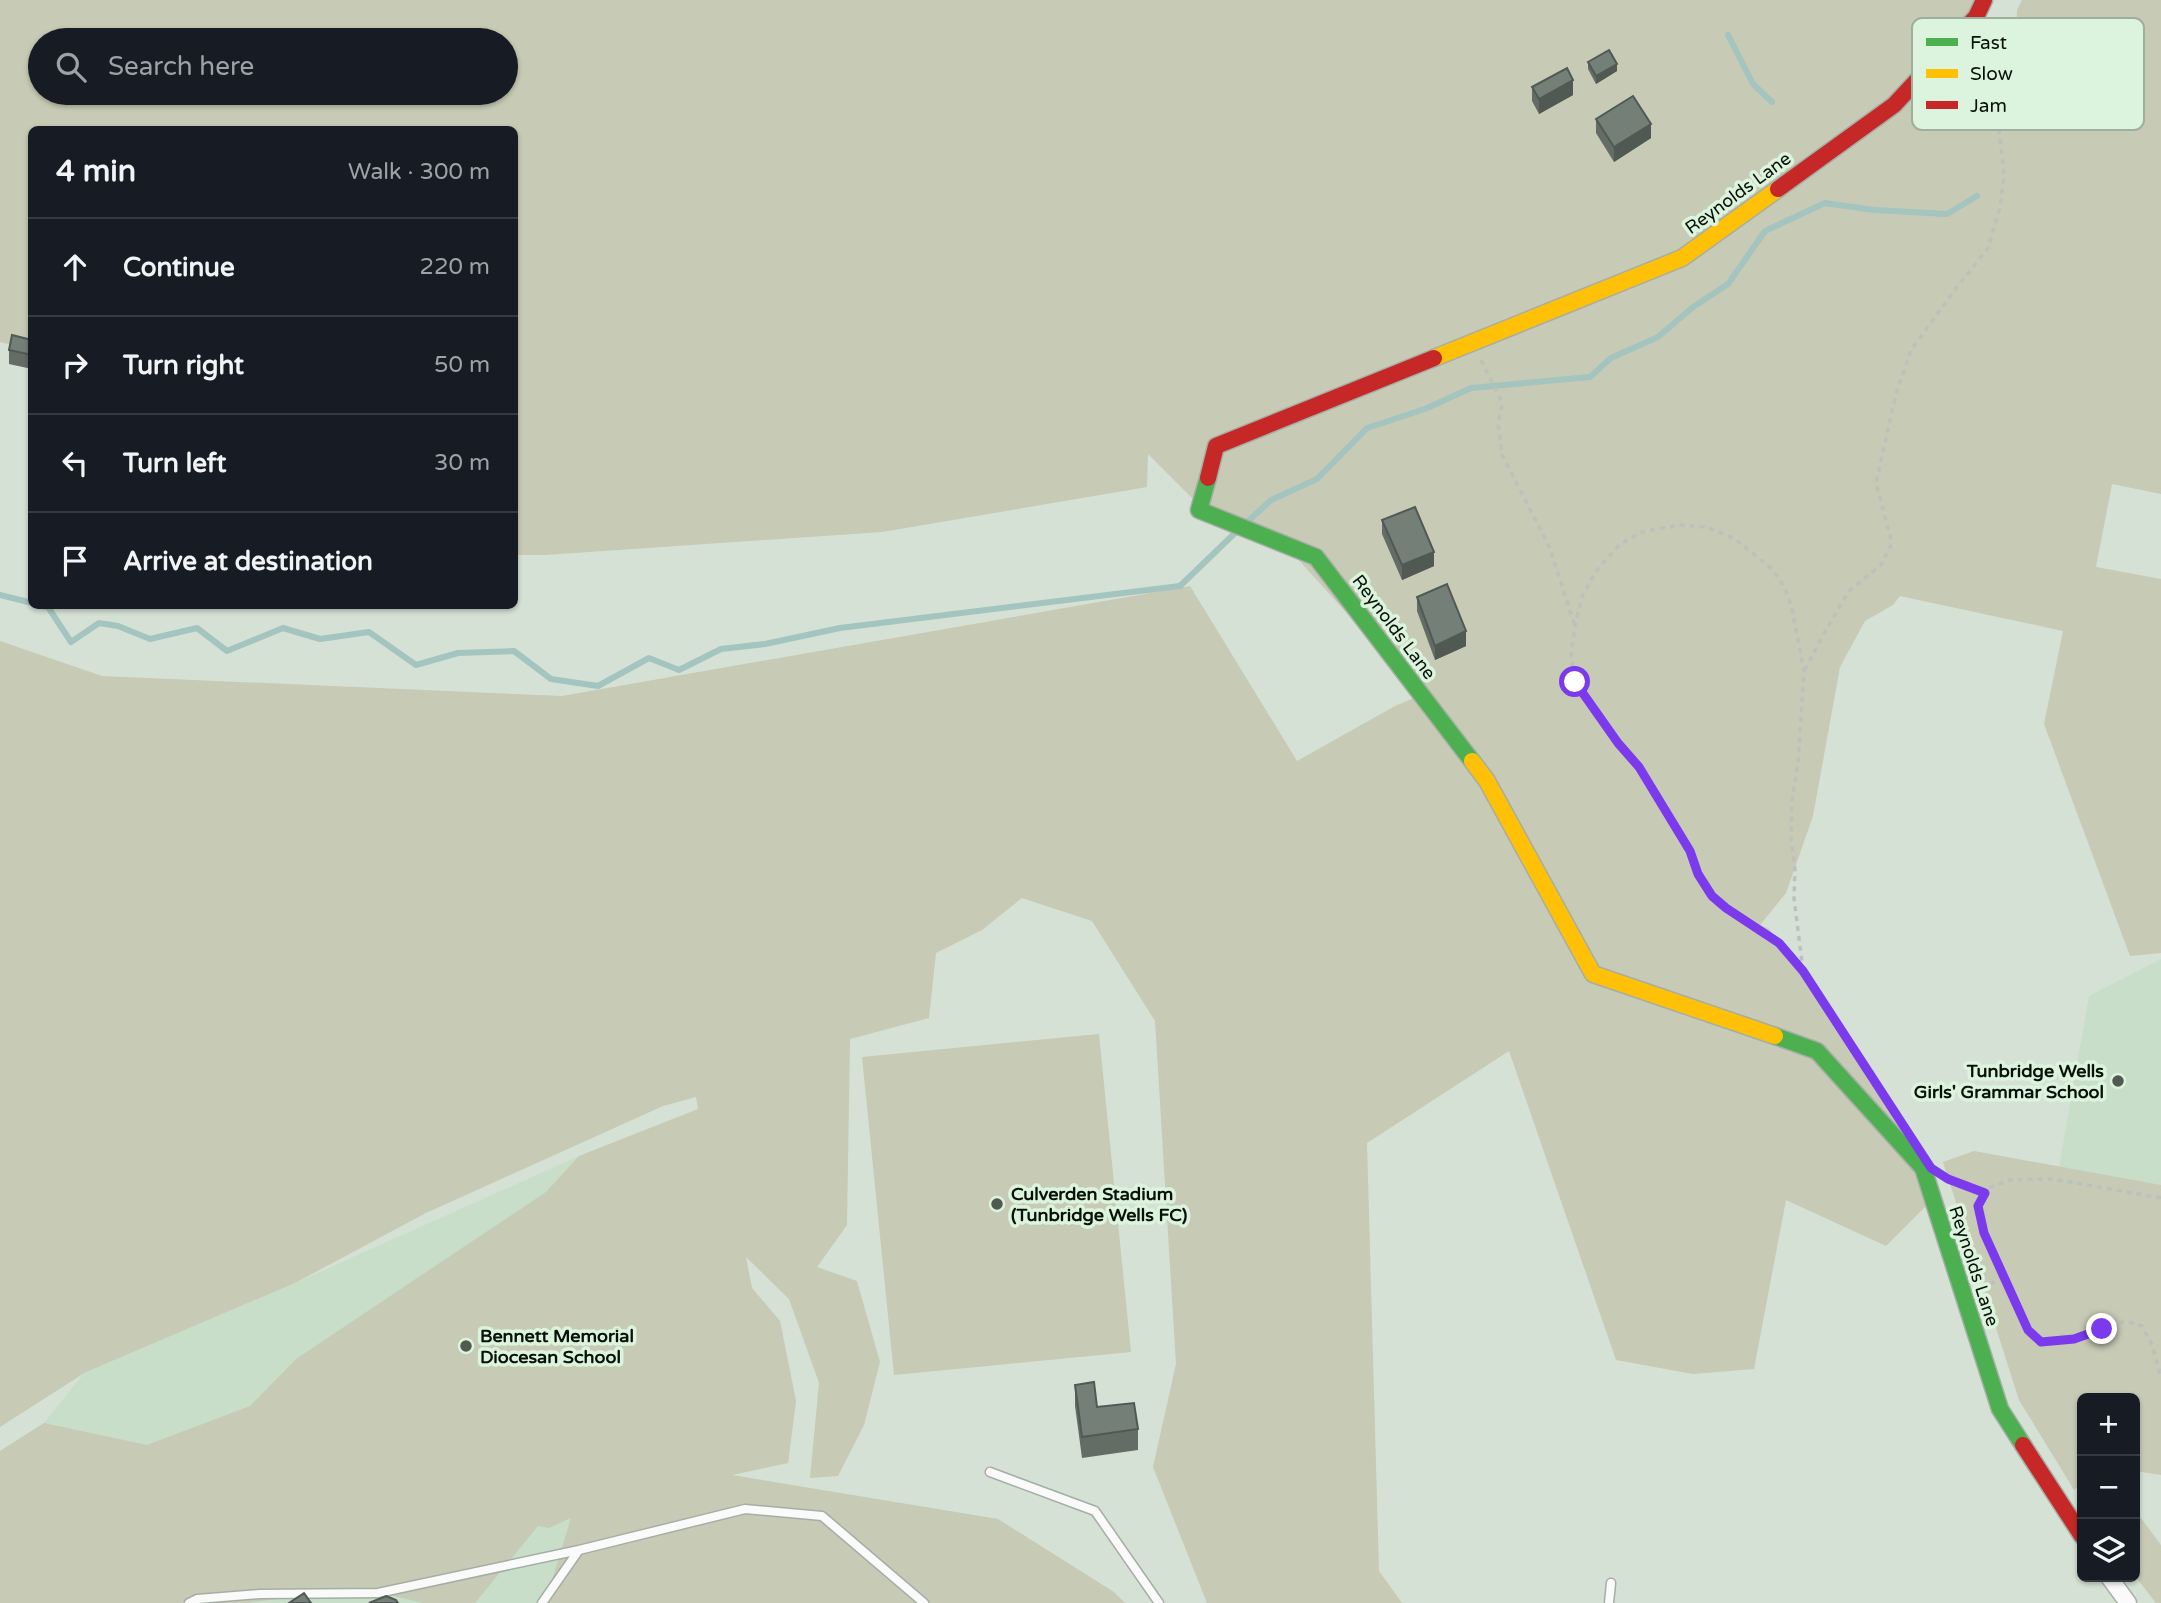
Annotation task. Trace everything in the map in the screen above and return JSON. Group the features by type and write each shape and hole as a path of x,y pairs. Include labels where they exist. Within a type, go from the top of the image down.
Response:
{"street":[{"name":"Reynolds Lane","path":"1975,18 1984,0"},
{"name":"Reynolds Lane","path":"1912,85 1894,105 1682,257 1216,446 1199,510 1316,557 1487,780 1593,974 1817,1051 1923,1168 2000,1409 2077,1528"},
{"path":"2113,1582 2128,1603"}],"lane":[{"path":"990,1472 1095,1511 1159,1603"},
{"path":"189,1603 259,1594 378,1592 579,1550 745,1509 822,1516 924,1603"},
{"path":"542,1603 579,1550"},
{"path":"1609,1603 1611,1583"}],"path":[{"path":"1804,672 1849,591 1881,565 1892,543 1876,483 1896,394 1911,350 1957,286 1989,248 2000,208 2004,175 1999,130"},
{"path":"1491,377 1502,405 1498,423 1503,455 1549,547 1575,625"},
{"path":"1803,971 1794,898 1791,800 1798,763 1804,672 1792,608 1785,588 1772,569 1735,538 1707,527 1679,525 1642,532 1619,544 1597,570 1582,597 1571,653 1575,682 1618,743 1639,767 1690,851 1698,874 1712,896 1779,943 1803,971 1871,1076"},
{"path":"1940,1173 1948,1179 1985,1193"},
{"path":"2161,1198 2053,1179 2010,1180 1988,1188 1978,1206 1984,1233 2028,1330 2041,1342 2074,1339 2125,1321 2142,1326 2152,1345 2161,1377"}],"shaded area":[{"path":"0,0 1978,0 1968,18 1912,18 1912,130 2144,130 2144,18 2017,18 2017,10 2022,0 2161,0 2161,494 2112,484 2096,567 2161,579 2161,953 2130,956 2044,724 2063,631 1900,596 1893,605 1865,621 1840,667 1813,816 1786,893 1760,925 1769,929 1875,1076 1935,1197 1886,1246 1786,1200 1754,1369 1693,1374 1616,1360 1509,1051 1367,1143 1379,1571 1402,1603 1207,1603 1153,1467 1176,1364 1155,1021 1092,921 1022,898 982,930 936,953 929,1018 850,1039 847,1225 817,1267 857,1281 880,1362 864,1425 838,1476 810,1478 819,1383 789,1299 746,1257 752,1288 780,1321 796,1401 788,1463 732,1475 998,1519 1114,1592 1125,1603 545,1603 571,1518 549,1528 538,1526 475,1603 423,1603 361,1588 247,1603 0,1603 0,1451 44,1423 147,1445 250,1406 296,1359 546,1192 579,1156 698,1109 696,1097 663,1106 426,1213 295,1283 86,1372 0,1427 0,641 102,676 562,696 1190,586 1297,761 1395,706 1421,695 1285,545 1208,514 1148,454 1147,487 882,532 518,555 518,126 28,126 28,348 0,342"},
{"name":"Tunbridge Wells Girls' Grammar School","path":"2161,959 2161,1186 2059,1167 2089,996"},
{"name":"Culverden Stadium (Tunbridge Wells FC)","path":"1099,1034 1131,1352 894,1375 862,1057"},
{"name":"Bennett Memorial Diocesan School","path":"712,1104 752,1288 780,1321 796,1401 788,1463 618,1499 545,1603 0,1603 0,1451 44,1423 85,1372 295,1283 579,1156"},
{"path":"1974,1151 2161,1185 2161,1475 2140,1472 2140,1393 2077,1393 2077,1487 2074,1490 2019,1400 1943,1162"},
{"path":"2140,1517 2161,1545 2161,1603 2156,1603 2140,1582"}],"building":[{"path":"1609,50 1617,64 1596,76 1588,62"},
{"path":"1567,68 1573,80 1539,99 1532,87"},
{"path":"1633,96 1651,124 1614,147 1596,119"},
{"path":"12,335 28,339 28,354 9,350"},
{"path":"1415,507 1434,552 1402,565 1382,520"},
{"path":"1447,584 1466,631 1435,646 1417,597"},
{"path":"1094,1382 1097,1407 1134,1403 1138,1429 1082,1437 1075,1385"},
{"path":"304,1593 311,1603 289,1603"},
{"path":"386,1596 398,1603 369,1603"}],"waterway":[{"path":"1728,35 1753,84 1772,102"},
{"path":"1245,524 1271,500 1317,479 1367,428 1425,409 1471,388 1590,377 1611,358 1658,337 1693,307 1728,284 1765,231 1825,203 1874,210 1947,214 1977,196"},
{"path":"49,609 71,642 99,623 118,626 150,639 197,628 227,651 283,628 320,639 369,632 416,665 458,653 514,651 551,679 598,686 649,658 679,670 721,649 765,644 840,628 1180,586 1237,531"},
{"path":"0,595 28,602"}],"traffic: fast":[{"path":"1208,478 1199,510 1316,557 1472,761"},
{"path":"1775,1036 1817,1051 1923,1168 2000,1409 2023,1445"}],"traffic: slow":[{"path":"1434,358 1682,258 1778,189"},
{"path":"1472,761 1487,781 1593,974 1775,1036"}],"traffic: jam":[{"path":"1975,18 1984,0"},
{"path":"1778,189 1894,105 1912,86"},
{"path":"1208,478 1216,446 1434,358"},
{"path":"2023,1445 2077,1528"}],"place":[{"name":"Tunbridge Wells Girls' Grammar School","path":"2118,1081"},
{"name":"Culverden Stadium (Tunbridge Wells FC)","path":"997,1204"},
{"name":"Bennett Memorial Diocesan School","path":"466,1346"}],"route":[{"path":"1575,682 1618,743 1639,767 1690,851 1698,874 1712,896 1779,943 1803,971 1931,1168 1948,1179 1985,1193 1978,1206 1984,1233 2028,1330 2041,1342 2074,1339 2102,1329"}]}
